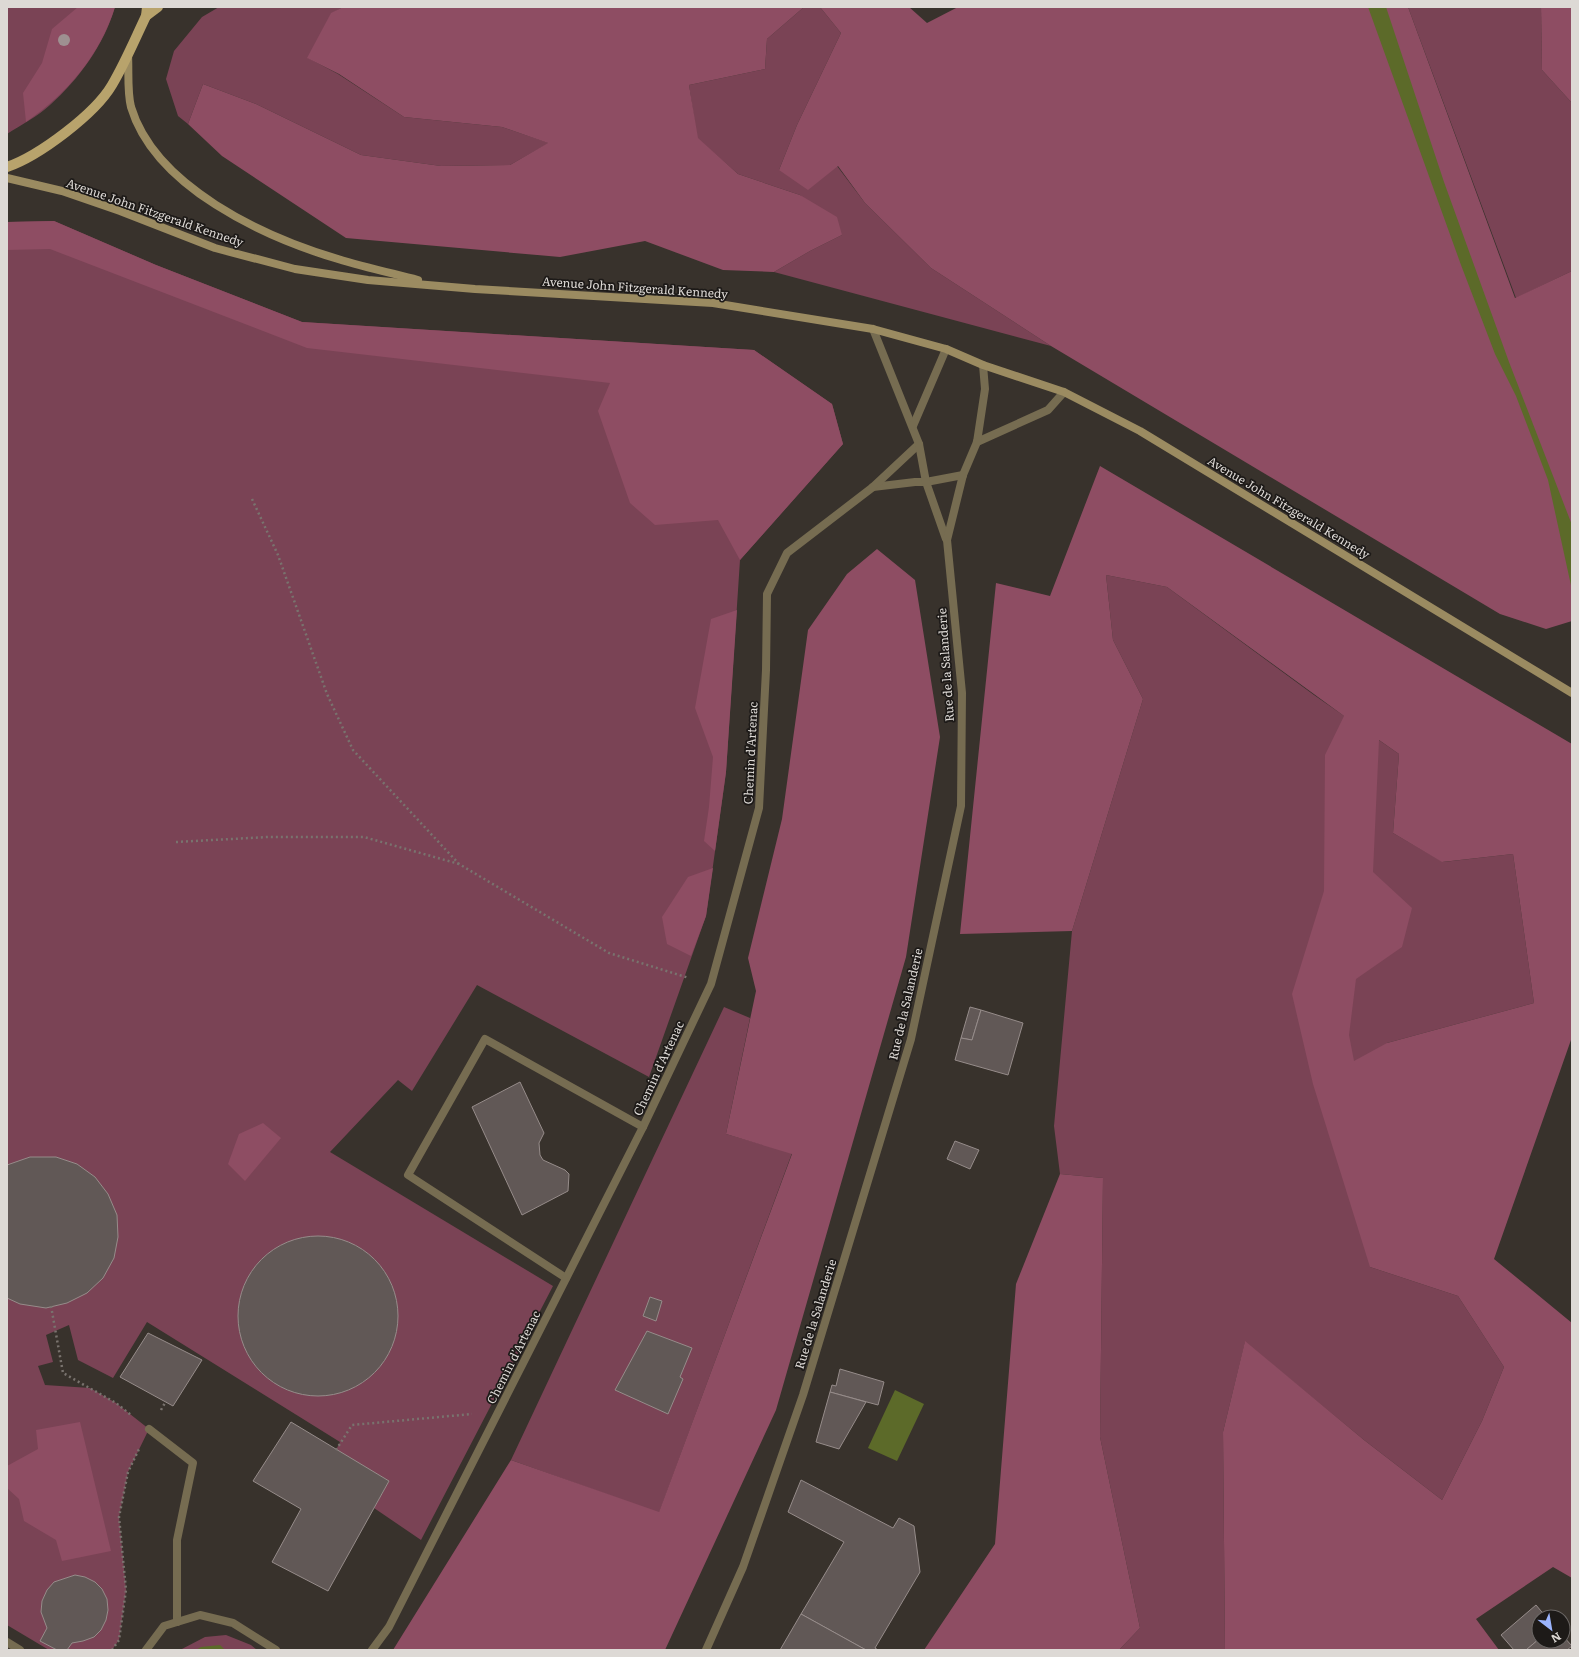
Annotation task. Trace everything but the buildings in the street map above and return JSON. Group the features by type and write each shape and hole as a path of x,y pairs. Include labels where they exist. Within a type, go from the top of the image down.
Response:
{"main road":[{"path":"7,167 33,155 66,133 94,107 112,87 146,12 158,7"},
{"name":"Avenue John Fitzgerald Kennedy","path":"128,54 131,106 144,136 173,174 236,216 277,237 338,259 438,285"},
{"name":"Avenue John Fitzgerald Kennedy","path":"7,178 69,194 120,211 215,248 295,269 368,280 713,303 873,329 946,348 983,364 1064,392 1140,431 1572,693"}],"street":[{"path":"873,329 913,426 919,444 926,482 946,540"},
{"path":"913,426 946,348"},
{"name":"Rue de la Salanderie","path":"706,1650 743,1567 803,1395 904,1062 961,806 962,693 946,540 963,475 977,442 985,389 983,364"},
{"path":"977,442 1048,410 1064,392"},
{"name":"Chemin d'Artenac","path":"372,1650 389,1627 643,1127 711,984 759,808 766,670 767,594 787,553 873,487 919,444"},
{"path":"873,487 926,482 963,475"},
{"path":"566,1278 408,1174 485,1039 643,1127"},
{"path":"149,1429 193,1463 177,1540 177,1622"},
{"path":"146,1650 164,1626 200,1614 233,1623 276,1650"},
{"path":"7,1642 20,1650"}],"path":[{"path":"252,499 278,555 327,694 353,750 459,864"},
{"path":"176,842 268,837 364,837 459,864 609,953 711,984"},
{"path":"51,1306 63,1373 116,1403 149,1429 128,1472 119,1517 126,1590 119,1640 112,1650"},
{"path":"336,1450 352,1424 498,1411"}],"shaded area":[{"path":"7,7 115,7 97,48 71,84 61,95 35,117 7,134"},
{"path":"78,7 115,7 109,25 101,41 80,72 55,99 26,122 23,93 42,63 52,29"},
{"path":"219,7 343,7 331,14 308,58 338,74 404,117 502,127 549,143 510,165 441,166 361,155 256,104 203,84 188,124 178,116 166,79 174,51 202,17"},
{"path":"343,7 804,7 767,39 765,69 689,85 698,138 738,174 800,195 837,217 842,235 810,251 774,272 723,270 645,241 560,257 346,238 222,156 188,124 203,84 256,104 361,155 441,166 510,165 548,143 502,127 404,117 339,74 307,58 331,13"},
{"path":"804,7 820,7 841,33 797,125 779,170 837,166 865,203 931,268 1051,346 774,272 810,251 842,235 800,195 738,174 697,138 689,85 765,69 767,39"},
{"path":"820,7 909,7 927,23 958,7 1408,7 1515,298 1572,271 1572,621 1546,629 1500,614 1051,346 931,268 865,203 838,166 808,190 779,170 797,125 841,33"},
{"path":"1368,7 1386,7 1444,182 1509,362 1572,525 1572,590 1548,480 1516,396 1495,354 1461,265"},
{"path":"1408,7 1541,7 1542,70 1572,103 1572,271 1516,298"},
{"path":"1541,7 1572,7 1572,103 1542,70"},
{"path":"54,221 156,265 302,322 754,350 832,404 843,444 740,560 726,772 706,916 649,1077 477,985 412,1091 398,1080 330,1152 553,1286 421,1540 374,1508 389,1481 336,1450 340,1442 147,1322 113,1378 78,1360 69,1325 46,1335 53,1362 38,1366 45,1385 90,1388 116,1403 149,1429 128,1472 119,1517 126,1590 119,1640 112,1650 49,1650 7,1625 7,222"},
{"path":"54,221 156,265 302,322 754,350 832,404 843,444 740,560 718,520 655,525 630,503 598,411 610,383 307,348 50,249 7,250 7,222"},
{"path":"1100,466 1572,744 1572,1037 1494,1259 1572,1323 1572,1578 1553,1567 1476,1619 1499,1650 1225,1650 1223,1432 1245,1341 1364,1440 1442,1500 1482,1421 1504,1367 1458,1296 1370,1267 1313,1084 1292,994 1324,891 1325,755 1344,716 1167,587 1106,575 1113,640 1143,699 1072,931 960,934 996,583 1050,596","holes":["1379,740 1399,754 1393,833 1442,862 1513,854 1534,1003 1387,1043 1354,1061 1349,1035 1356,979 1402,947 1412,908 1373,872"]},
{"path":"877,549 915,580 940,737 906,957 776,1410 665,1650 393,1650 511,1460 659,1512 792,1154 726,1134 756,991 748,958 782,819 808,630 847,574"},
{"path":"1106,575 1167,587 1314,695 1399,754 1393,833 1443,862 1513,854 1534,1003 1387,1043 1370,1267 1458,1296 1504,1367 1482,1421 1442,1500 1364,1440 1245,1342 1223,1432 1225,1650 1119,1650 1140,1628 1100,1437 1103,1178 1060,1174 1054,1126 1072,931 1143,699 1113,640"},
{"path":"737,610 726,772 715,851 704,841 709,807 713,757 695,708 711,619"},
{"path":"713,868 706,916 691,956 667,944 662,917 688,877"},
{"path":"724,1007 750,1018 726,1134 792,1153 659,1513 511,1460"},
{"path":"263,1123 281,1138 245,1181 228,1164 239,1134"},
{"path":"1060,1174 1103,1178 1100,1437 1140,1628 1119,1650 924,1650 995,1544 1016,1284"},
{"path":"895,1390 924,1404 897,1461 868,1448"},
{"path":"80,1422 111,1551 62,1561 56,1540 24,1521 19,1499 7,1488 7,1466 38,1449 36,1430"},
{"path":"226,1635 251,1645 257,1650 180,1650 205,1637"},
{"path":"220,1645 225,1650 196,1650 201,1647"}]}
